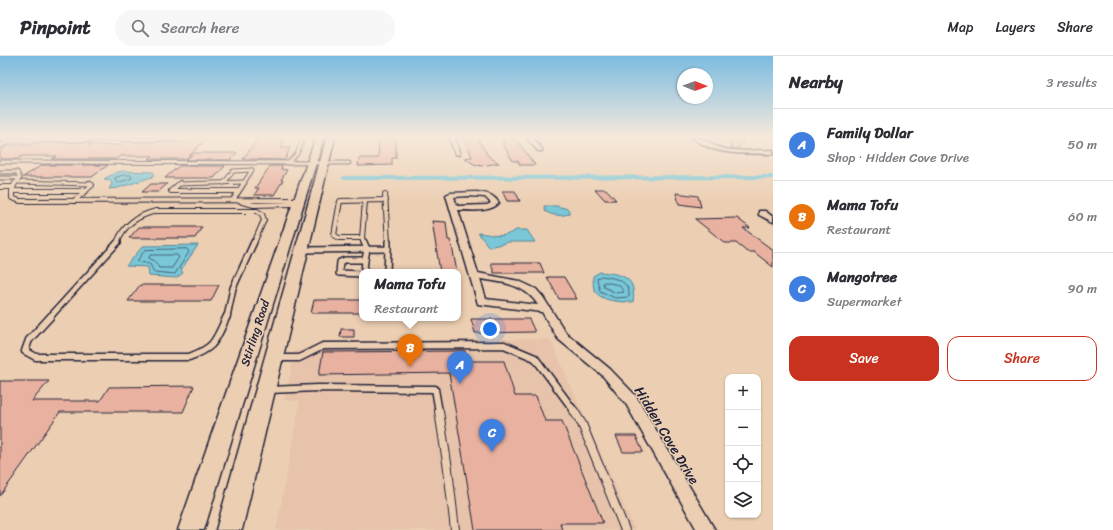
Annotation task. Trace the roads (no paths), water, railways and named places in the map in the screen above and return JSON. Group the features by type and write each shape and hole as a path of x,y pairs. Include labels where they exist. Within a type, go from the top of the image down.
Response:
{"main road":[{"name":"Stirling Road","path":"191,530 298,202 319,159"},
{"name":"Stirling Road","path":"229,530 302,250 318,162"}],"street":[{"path":"454,208 482,302 546,310"},
{"path":"762,213 773,220"},
{"name":"Hidden Cove Drive","path":"474,275 526,286 541,299 562,336 606,372 631,400 706,530"}],"lane":[{"path":"288,163 290,159"},
{"path":"0,162 349,162"},
{"path":"224,183 233,171 252,170 233,200"},
{"path":"0,172 17,172 20,178"},
{"path":"0,178 20,178"},
{"path":"20,178 16,182 13,189 12,198 20,201 170,200 187,203 208,200 262,200 298,202"},
{"path":"16,182 89,182 92,186 74,201"},
{"path":"164,200 180,183 245,182"},
{"path":"0,187 13,189 86,191"},
{"path":"171,191 238,191"},
{"path":"386,194 387,269"},
{"path":"213,211 222,200"},
{"path":"233,200 254,206 298,202"},
{"path":"362,238 339,238 334,235 340,201 386,200"},
{"path":"364,269 367,249 362,238 365,201"},
{"path":"156,211 213,211 257,211 262,214 264,220 233,288 228,315 213,345 203,352 189,357 36,357 25,351 29,340 117,244 120,233 134,218 156,211"},
{"path":"302,250 388,249"},
{"path":"359,273 339,273 340,262 345,260 365,260"},
{"path":"274,358 299,358 322,346 504,345 521,351 534,358 569,402 582,424 625,530"},
{"path":"266,390 318,388 435,389 448,469 455,530"}],"water":[{"path":"122,171 153,172 154,174 152,177 118,188 109,189 112,184 110,180 104,179"},
{"path":"544,206 557,206 568,209 570,213 564,215 554,215 545,211"},
{"path":"516,230 527,230 535,242 509,242 489,247 478,233 501,236"},
{"path":"198,245 181,270 183,273 176,278 149,276 148,267 126,266 143,246"},
{"path":"600,272 615,274 626,278 630,282 634,293 633,302 623,302 601,297 594,289 593,276"}],"waterway":[{"path":"344,178 773,177"}],"place":[{"name":"Mama Tofu","path":"410,367"},
{"name":"Family Dollar","path":"460,384"},
{"name":"Mangotree","path":"492,452"}]}
